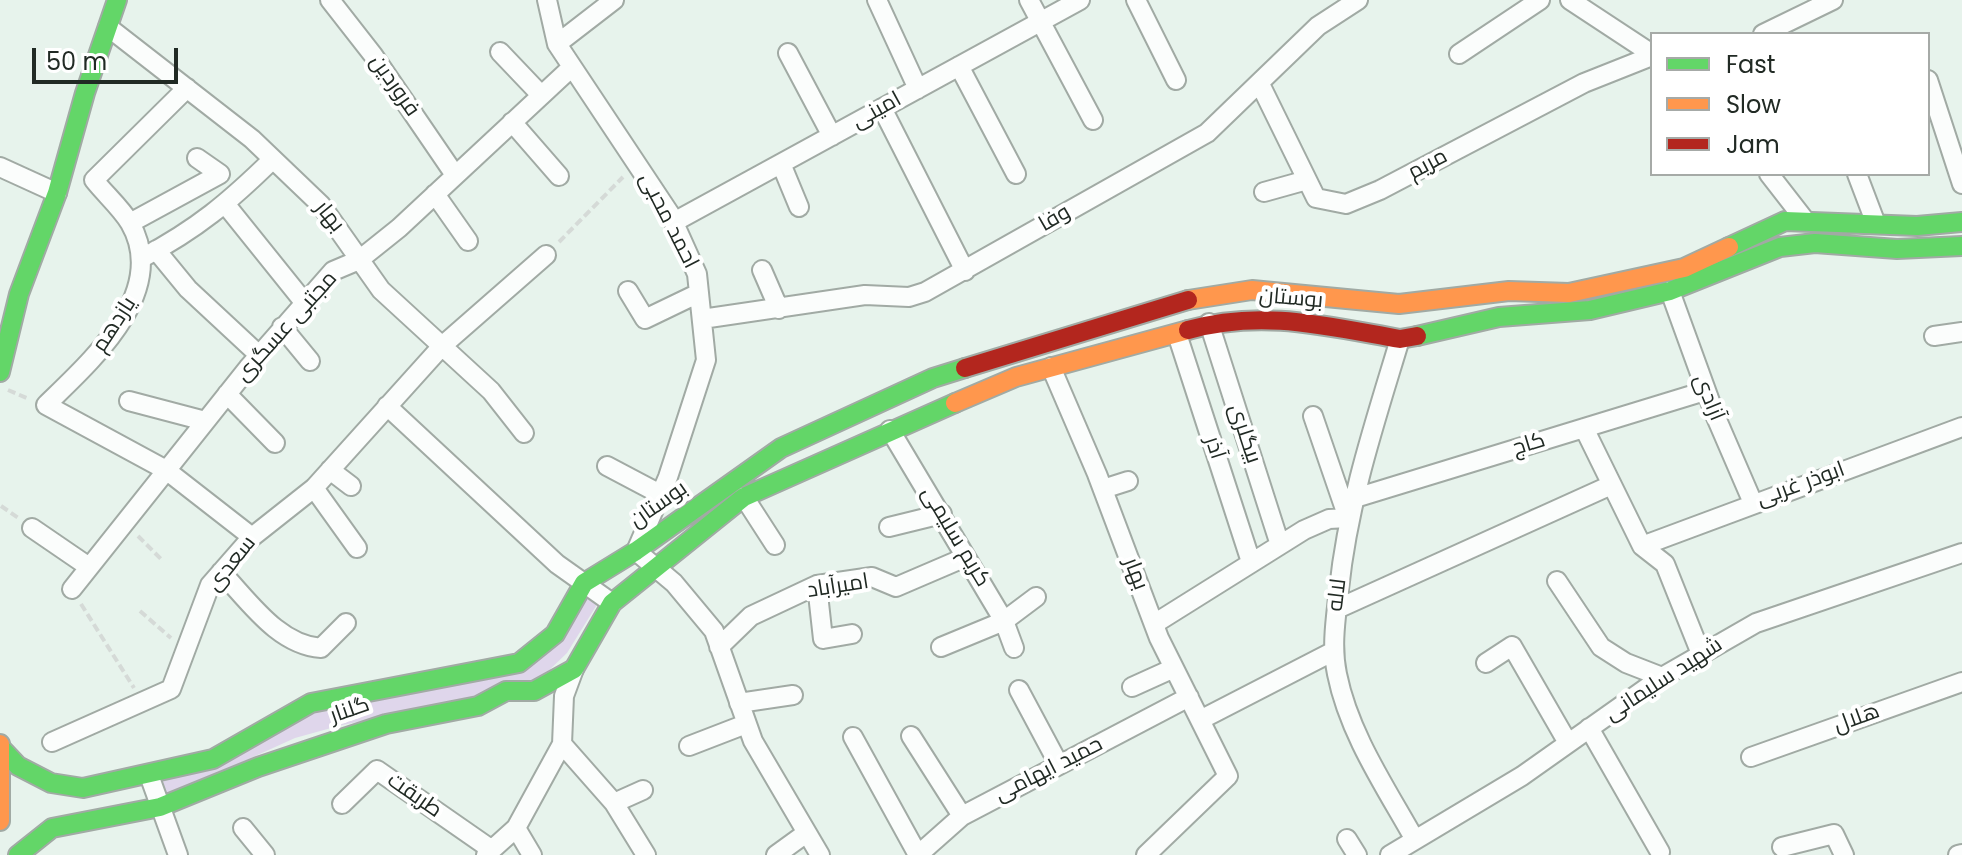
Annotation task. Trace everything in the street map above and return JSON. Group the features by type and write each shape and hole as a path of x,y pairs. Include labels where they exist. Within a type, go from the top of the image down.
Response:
{"street":[{"path":"0,372 19,294 57,193 85,93 117,0"},
{"name":"فروردین","path":"330,0 373,55 455,175"},
{"name":"احمد محبی","path":"547,0 557,44 638,162 674,222 697,274 706,360 660,494 636,551"},
{"path":"557,44 614,0"},
{"path":"877,0 918,89"},
{"path":"1029,0 1093,120"},
{"name":"امینی","path":"674,222 782,166 1080,0"},
{"path":"1136,0 1176,80"},
{"name":"وفا","path":"702,319 865,295 909,297 965,271 1207,133 1318,26 1358,0"},
{"path":"1459,54 1540,0"},
{"path":"1570,0 1650,54"},
{"path":"1767,32 1833,0"},
{"name":"بهار","path":"108,27 273,159 321,205 381,290 491,391 524,433"},
{"path":"500,52 541,95"},
{"path":"788,53 832,136"},
{"name":"مریم","path":"1260,84 1316,198 1346,204 1380,190 1584,83 1650,56"},
{"path":"959,66 1016,174"},
{"name":"مجتبی عسگری","path":"72,589 259,355 333,271 359,260 572,67"},
{"path":"1930,86 1962,184"},
{"path":"187,88 94,180 130,223 149,254 259,355"},
{"path":"882,108 965,271"},
{"path":"512,122 559,176"},
{"path":"130,223 220,174 197,158"},
{"path":"149,254 187,234 226,205 273,159"},
{"path":"782,166 799,207"},
{"path":"0,167 57,193"},
{"path":"1771,176 1804,219"},
{"path":"1858,176 1876,224"},
{"path":"1264,192 1307,180"},
{"path":"435,194 468,241"},
{"path":"226,205 304,302"},
{"name":"بوستان","path":"636,551 781,448 933,378 1179,302 1252,290 1399,304 1509,291 1569,293 1684,268 1785,221 1804,219 1917,226 1962,222"},
{"name":"بوستان","path":"658,567 744,497 890,430 1016,377 1209,323 1282,318 1400,339 1447,332 1499,317 1590,310 1670,291 1780,247 1815,243 1897,249 1962,246"},
{"name":"یازدهم","path":"46,405 99,352 141,285 149,254"},
{"name":"سعدی","path":"52,742 171,689 210,585 221,572 252,537 314,488 442,346 546,255"},
{"path":"762,270 779,309"},
{"path":"628,291 645,319 699,293"},
{"name":"آزادی","path":"1670,291 1705,391 1753,503"},
{"name":"بیگلری","path":"1209,323 1280,545"},
{"path":"282,327 310,361"},
{"path":"1934,336 1962,332"},
{"name":"آذر","path":"1177,334 1251,562"},
{"name":"لاله","path":"1400,339 1350,508 1334,651 1337,676 1352,723 1415,840"},
{"name":"بهار","path":"1051,367 1103,489 1154,624 1228,776 1146,855"},
{"name":"کاج","path":"1154,624 1251,562 1350,508 1584,428 1705,391"},
{"path":"227,394 275,443"},
{"path":"129,401 205,421"},
{"path":"46,405 166,470 252,537"},
{"path":"387,406 557,564 612,603"},
{"path":"1313,416 1350,508"},
{"name":"ابوذر غربی","path":"1642,546 1962,427"},
{"path":"1584,428 1609,486 1642,546 1665,564 1701,654"},
{"name":"کریم سلیمی","path":"890,430 1004,621 1014,648"},
{"path":"607,466 660,494"},
{"path":"330,470 351,486"},
{"path":"1103,489 1128,481"},
{"path":"1337,609 1609,486"},
{"path":"314,488 357,548"},
{"path":"744,497 775,545"},
{"path":"889,527 942,514"},
{"path":"32,528 89,567"},
{"path":"636,551 658,567 714,631 746,724 805,834 820,855"},
{"name":"گلنار","path":"0,746 18,766 51,783 83,788 213,759 311,703 475,674 519,663 555,634 584,583 636,551"},
{"name":"شهید سلیمانی","path":"1390,855 1568,743 1662,677 1756,623 1962,553"},
{"name":"امیرآباد","path":"719,647 751,616 817,585 872,577 896,587 966,557"},
{"path":"489,852 516,828 562,744 564,696 574,669 612,603 658,567"},
{"path":"221,572 280,633 302,647 321,648 346,623"},
{"path":"1557,581 1601,647 1626,663 1662,677"},
{"path":"817,585 823,639 852,634"},
{"path":"941,647 1004,621 1036,597"},
{"path":"1486,663 1512,646 1568,743"},
{"path":"1202,719 1334,651"},
{"path":"1132,687 1174,668"},
{"name":"گلنار","path":"18,855 52,828 160,807 258,767 386,724 478,706 506,691 534,691 574,669"},
{"name":"هلال","path":"1751,757 1962,682"},
{"path":"1019,690 1058,763"},
{"path":"739,703 793,695"},
{"name":"حمید ایهامی","path":"918,855 962,816 1189,697"},
{"path":"689,746 746,724"},
{"path":"1589,728 1660,852"},
{"path":"911,736 962,816"},
{"path":"853,737 918,855"},
{"path":"562,744 614,803 646,855"},
{"path":"0,746 0,821"},
{"name":"طریقت","path":"342,804 377,770 489,852"},
{"path":"149,775 178,855"},
{"path":"614,803 643,790"},
{"path":"243,828 258,853"},
{"path":"516,828 532,855"},
{"path":"776,855 805,834"},
{"path":"1782,847 1834,834 1844,855"}],"path":[{"path":"546,255 638,162"},
{"path":"0,387 46,405"},
{"path":"125,522 162,560"},
{"path":"72,589 141,701"},
{"path":"140,611 185,650"}],"shaded area":[{"path":"583,593 598,603 567,653 541,678 426,709 342,725 295,738 165,797 160,779 314,710 522,669"}],"traffic: fast":[{"path":"0,372 19,294 57,193 85,93 117,0"},
{"path":"1729,247 1785,221 1917,226 1962,222"},
{"path":"1417,336 1499,317 1590,310 1670,291 1780,247 1815,243 1897,249 1962,246"},
{"path":"0,747 18,766 51,783 83,788 213,759 311,703 519,663 555,634 584,583 636,551 781,448 933,378 965,368"},
{"path":"18,855 52,828 160,807 258,767 386,724 478,706 506,691 534,691 574,669 612,603 744,497 955,403"}],"traffic: slow":[{"path":"1188,300 1252,290 1399,304 1509,291 1569,293 1684,268 1729,247"},
{"path":"955,403 1016,377 1188,330"},
{"path":"0,744 0,821"}],"traffic: jam":[{"path":"965,368 1188,300"},
{"path":"1188,330 1215,324 1268,320 1320,325 1400,339 1417,336"}]}
